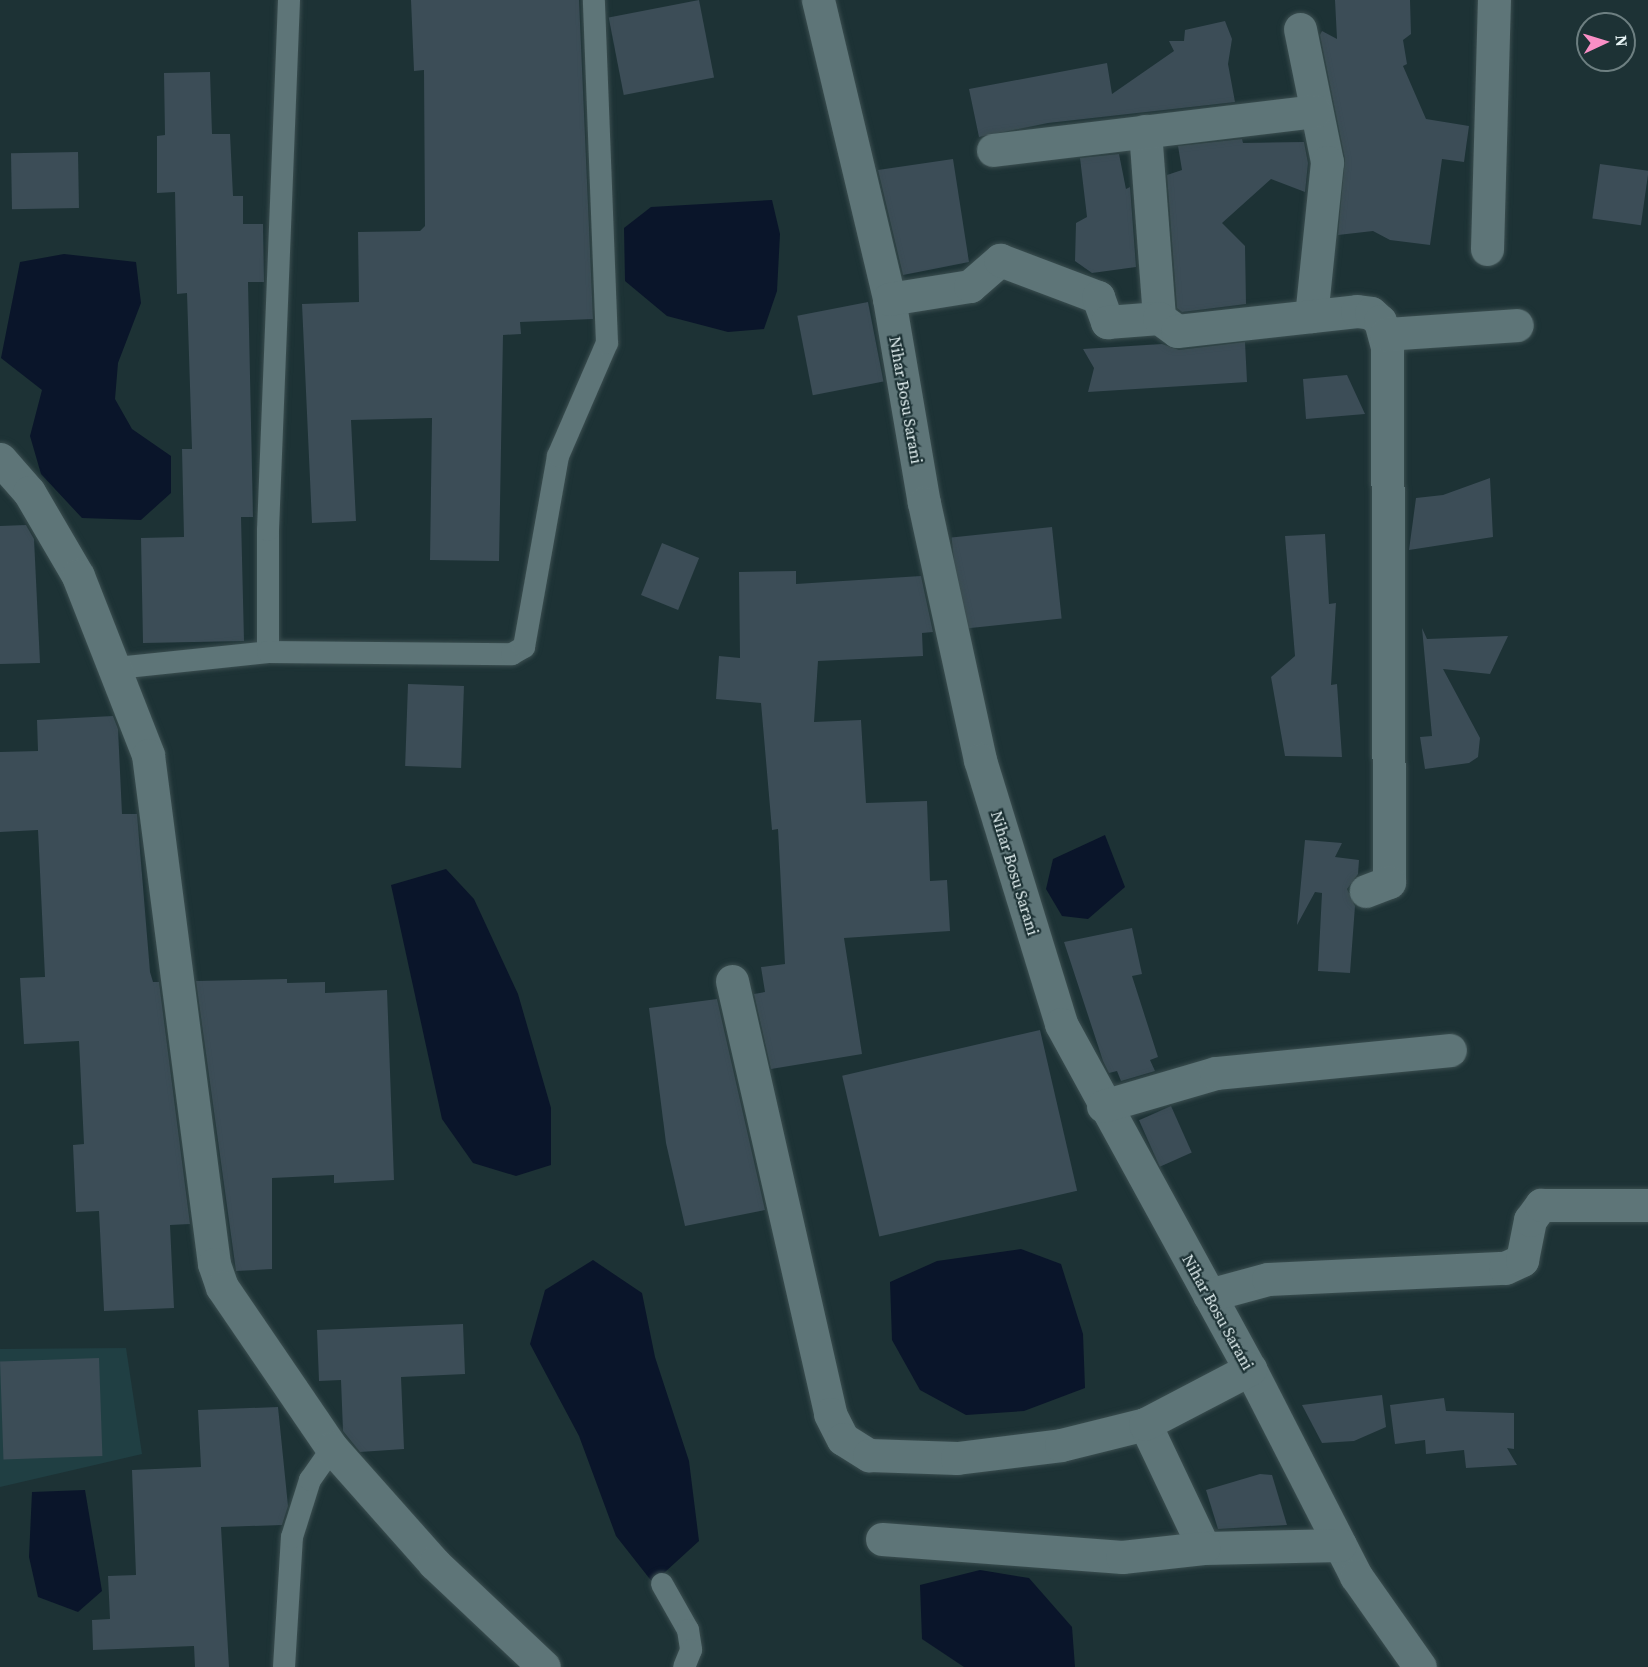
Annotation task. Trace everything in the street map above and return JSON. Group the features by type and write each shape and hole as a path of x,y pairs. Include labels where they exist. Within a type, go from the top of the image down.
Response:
{"street":[{"name":"Nihar Bosu Sarani","path":"818,0 889,299 924,503 980,760 1061,1024 1103,1106 1250,1369 1340,1545 1420,1667"},
{"path":"1487,249 1494,0"},
{"path":"1299,29 1327,162 1311,316"},
{"path":"993,150 1315,111"},
{"path":"1146,131 1159,318"},
{"path":"889,299 970,286 1000,260 1098,297 1107,322 1159,318 1177,331 1311,316 1371,313 1386,334 1389,882 1366,891"},
{"path":"1386,334 1517,325"},
{"path":"0,459 29,492 78,576 117,668 148,754 214,1264 232,1307 332,1448 434,1563 544,1667"},
{"path":"732,981 830,1414 843,1439 869,1455 957,1458 1061,1445 1144,1424 1250,1369"},
{"path":"1103,1106 1216,1073 1450,1050"},
{"path":"1209,1296 1268,1279 1505,1268 1522,1260 1530,1220 1541,1205 1648,1205"},
{"path":"1144,1424 1204,1548"},
{"path":"882,1539 1122,1557 1204,1548 1340,1545"}],"lane":[{"path":"268,652 268,506 289,0"},
{"path":"117,668 268,652 512,654 524,647 558,456 607,343 594,0"},
{"path":"284,1667 292,1537 310,1480 332,1448"},
{"path":"662,1584 688,1630 691,1650 684,1667"}],"shaded area":[{"path":"772,200 780,234 777,291 764,329 728,332 667,316 625,281 624,228 651,207"},
{"path":"64,254 136,262 141,303 118,363 115,399 132,429 171,456 171,493 141,520 82,518 41,474 30,436 42,390 1,358 20,262"},
{"path":"1105,835 1125,887 1088,919 1062,916 1046,889 1053,859"},
{"path":"446,869 474,899 518,994 551,1108 551,1165 516,1176 473,1163 442,1119 391,885"},
{"path":"1021,1249 1061,1264 1083,1334 1085,1388 1024,1411 966,1415 920,1390 892,1340 890,1282 937,1261"},
{"path":"593,1260 642,1293 655,1357 689,1461 699,1541 653,1583 616,1536 579,1436 530,1344 545,1290"},
{"path":"126,1348 142,1454 0,1487 0,1349"},
{"path":"85,1490 102,1591 78,1612 38,1597 29,1557 32,1492"},
{"path":"980,1570 1029,1578 1072,1627 1075,1667 964,1667 922,1639 920,1585"}],"building":[{"path":"411,0 579,0 593,319 520,322 521,334 503,335 499,561 430,560 432,418 351,420 356,521 312,523 302,304 359,302 358,232 420,231 425,226 424,70 414,71"},
{"path":"699,0 714,78 624,95 609,18"},
{"path":"1335,0 1410,0 1411,34 1403,40 1407,64 1403,66 1426,119 1469,126 1464,162 1442,159 1430,245 1390,240 1373,231 1338,235 1345,159 1320,35 1322,31 1337,39"},
{"path":"1225,21 1232,39 1228,64 1235,102 1048,123 979,137 969,89 1107,63 1112,94 1174,51 1169,41 1184,41 1185,30"},
{"path":"210,72 212,134 230,134 233,196 243,196 243,224 263,224 264,282 248,282 253,517 241,517 244,641 143,643 141,538 184,537 182,449 192,449 187,293 177,294 175,192 157,193 157,136 165,135 164,73"},
{"path":"1242,139 1243,143 1304,142 1308,163 1305,192 1271,179 1222,223 1245,246 1246,304 1182,312 1177,308 1167,175 1182,170 1178,146"},
{"path":"78,152 79,208 12,209 11,153"},
{"path":"1119,154 1126,189 1130,187 1136,267 1092,273 1075,261 1076,223 1087,217 1080,158"},
{"path":"953,159 969,262 903,275 878,170"},
{"path":"1600,164 1648,171 1641,225 1592,218"},
{"path":"868,302 883,382 813,395 797,316"},
{"path":"1245,342 1247,382 1088,392 1094,368 1083,349 1162,344 1179,350"},
{"path":"1347,375 1365,414 1306,419 1303,379"},
{"path":"1490,478 1493,537 1409,550 1416,498 1443,495"},
{"path":"26,525 34,539 40,663 0,664 0,526"},
{"path":"1052,527 1062,618 961,629 952,538"},
{"path":"1325,534 1329,604 1336,603 1331,685 1337,684 1342,757 1285,756 1271,677 1295,656 1285,536"},
{"path":"662,543 699,558 678,610 641,595"},
{"path":"796,571 796,584 921,576 933,632 922,633 923,656 818,661 814,722 861,720 866,803 927,801 930,881 947,880 950,931 844,938 862,1054 771,1069 754,994 765,992 761,967 785,964 778,829 772,830 761,703 716,699 719,656 740,658 739,572"},
{"path":"1422,628 1427,639 1508,636 1490,674 1443,669 1480,738 1478,757 1469,763 1425,769 1420,737 1432,736"},
{"path":"408,684 464,686 461,768 405,766"},
{"path":"113,716 118,729 122,814 137,814 150,972 153,982 159,982 190,1224 170,1225 174,1308 104,1311 99,1211 76,1212 73,1145 84,1144 79,1041 24,1044 20,978 45,977 38,830 0,832 0,752 38,751 37,720"},
{"path":"1305,840 1342,843 1335,857 1359,860 1358,874 1347,889 1355,906 1350,973 1318,971 1322,893 1315,892 1297,925"},
{"path":"1132,928 1142,974 1132,976 1158,1057 1150,1060 1155,1071 1121,1081 1117,1071 1109,1073 1103,1061 1064,942"},
{"path":"287,979 287,983 325,982 325,993 387,990 394,1180 334,1183 334,1175 272,1178 272,1269 236,1271 196,981"},
{"path":"717,999 765,1210 685,1226 666,1143 649,1008"},
{"path":"1040,1030 1077,1191 879,1236 842,1076"},
{"path":"1171,1106 1192,1153 1160,1167 1139,1120"},
{"path":"463,1324 465,1374 401,1377 404,1449 360,1452 343,1431 341,1380 319,1381 317,1330"},
{"path":"99,1358 102,1456 3,1459 0,1361"},
{"path":"1382,1395 1386,1427 1354,1441 1322,1443 1302,1405"},
{"path":"1444,1398 1446,1411 1514,1413 1514,1449 1507,1448 1517,1465 1466,1468 1464,1450 1426,1454 1425,1440 1395,1444 1390,1405"},
{"path":"278,1407 288,1506 282,1525 221,1527 229,1667 195,1667 194,1646 93,1650 92,1620 110,1619 108,1576 136,1575 132,1470 201,1467 198,1410"},
{"path":"1260,1474 1272,1475 1287,1525 1218,1529 1206,1490"}]}
